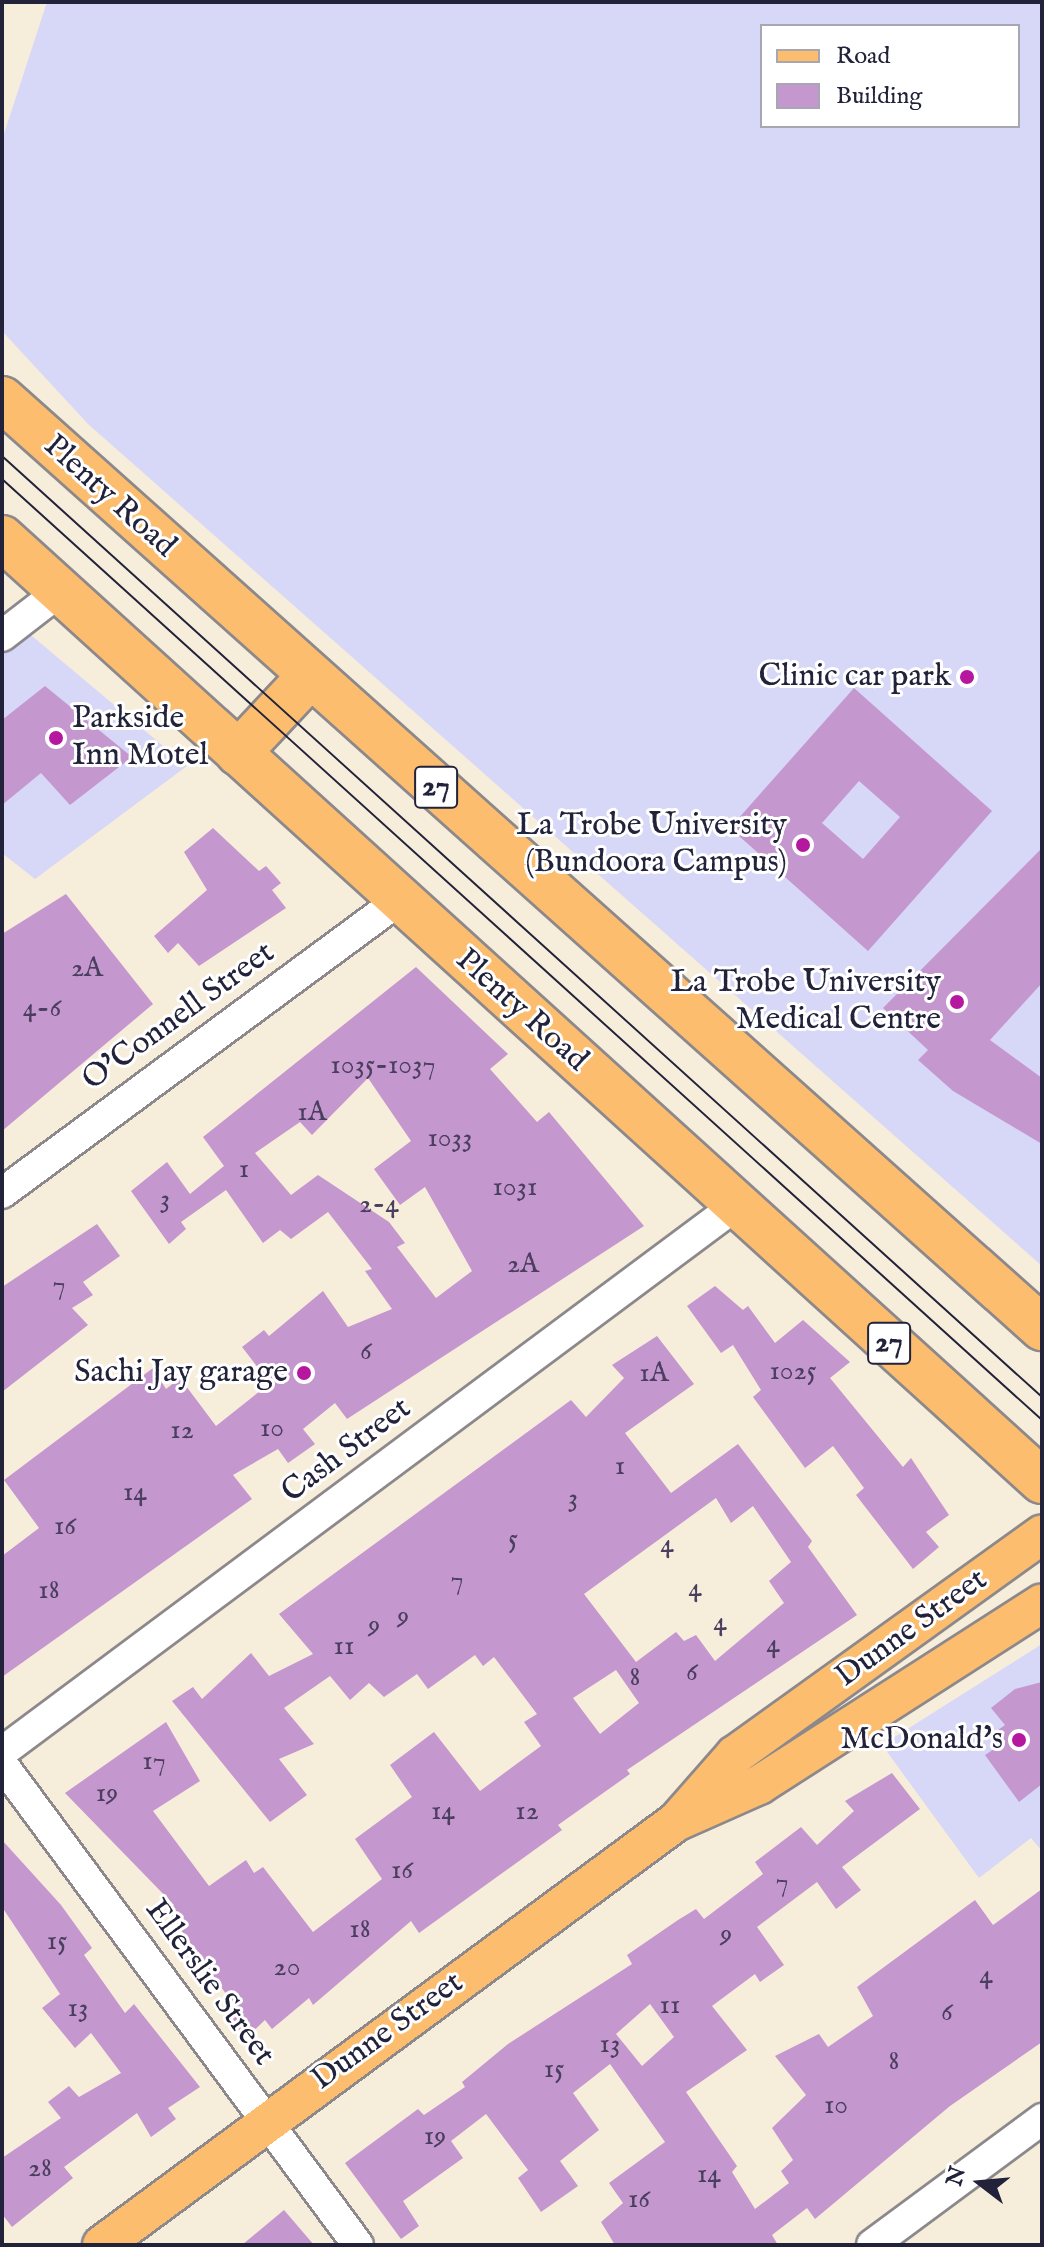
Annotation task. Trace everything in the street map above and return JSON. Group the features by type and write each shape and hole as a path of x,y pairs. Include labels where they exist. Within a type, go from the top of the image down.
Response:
{"highway":[{"name":"Plenty Road","path":"2,399 1042,1328"},
{"name":"Plenty Road","path":"2,538 735,1206 1042,1481"},
{"path":"238,753 310,676"}],"main road":[{"name":"Dunne Street","path":"102,2245 677,1821 735,1755 886,1651 1042,1534"},
{"path":"886,1651 949,1640 1027,1590 1042,1597"},
{"name":"Dunne Street","path":"677,1821 746,1792 886,1707 1042,1603"},
{"path":"825,1692 886,1707"}],"street":[{"path":"2,636 60,591"},
{"name":"O'Connell Street","path":"2,1193 399,900"},
{"name":"Cash Street","path":"2,1752 735,1206"},
{"name":"Ellerslie Street","path":"2,1764 358,2245"},
{"path":"872,2245 1042,2119"}],"shaded area":[{"name":"La Trobe University (Bundoora Campus)","path":"47,2 1042,2 1042,1266 88,424 3,332 2,140"},
{"name":"Parkside Inn Motel","path":"26,631 187,766 35,879 2,853 2,650"},
{"path":"1042,1644 1042,1851 1031,1838 979,1878 882,1745"}],"building":[{"name":"Parkside Inn Motel","path":"45,686 132,757 70,805 41,773 2,805 2,720"},
{"path":"854,688 992,811 868,951 730,828","holes":["859,781 900,817 863,859 822,823"]},
{"path":"213,828 259,871 266,866 281,883 272,890 286,908 199,966 178,943 168,953 154,936 207,890 184,852"},
{"name":"La Trobe University Medical Centre","path":"1042,848 1042,983 990,1040 1042,1078 1042,1144 953,1091 918,1060 928,1050 883,1008"},
{"path":"66,894 153,1004 2,1131 2,934"},
{"path":"416,967 508,1054 490,1069 537,1122 549,1112 644,1226 347,1419 335,1403 303,1429 315,1444 288,1463 278,1449 233,1475 252,1499 2,1677 2,1556 39,1528 4,1480 153,1368 166,1389 180,1378 216,1426 270,1383 242,1347 264,1330 269,1336 323,1291 348,1327 392,1309 365,1271 372,1269 328,1212 291,1239 280,1230 263,1243 226,1190 181,1222 186,1229 169,1244 131,1191 167,1162 190,1194 224,1166 203,1137","holes":["368,1078 411,1141 374,1169 400,1205 425,1187 472,1271 436,1298 397,1247 405,1243 389,1222 318,1175 291,1195 255,1153 300,1122 312,1135"]},
{"path":"97,1224 120,1256 83,1282 93,1295 72,1308 88,1325 2,1392 2,1287"},
{"path":"715,1286 743,1310 748,1306 775,1343 803,1320 850,1362 830,1378 903,1467 911,1458 949,1515 926,1532 939,1547 913,1569 856,1495 864,1488 833,1446 805,1468 753,1397 761,1390 733,1345 721,1353 687,1306"},
{"path":"657,1336 694,1384 625,1433 671,1493 738,1444 812,1541 808,1547 857,1615 627,1770 630,1774 558,1825 562,1830 419,1933 411,1921 313,2005 309,1998 272,2029 265,2020 245,2039 222,2007 231,2001 167,1910 174,1905 65,1793 166,1722 200,1781 153,1811 209,1886 246,1860 254,1873 263,1867 313,1932 382,1879 355,1839 412,1797 390,1765 434,1732 480,1791 541,1746 524,1722 537,1714 494,1657 483,1666 475,1655 428,1689 417,1674 384,1697 369,1683 350,1700 330,1676 284,1708 314,1744 279,1759 307,1795 270,1822 172,1701 193,1687 202,1699 251,1653 269,1676 313,1654 279,1614 571,1400 586,1417 624,1378 612,1365","holes":["716,1498 731,1523 753,1506 791,1562 769,1581 784,1603 715,1661 696,1635 684,1641 676,1632 636,1662 584,1594","616,1670 639,1703 600,1734 573,1698"]},
{"name":"McDonald's","path":"1042,1682 1042,1784 1019,1802 985,1755 1000,1745 991,1735 1005,1725 991,1708 1015,1689"},
{"path":"892,1773 920,1809 842,1867 861,1890 836,1909 817,1882 757,1927 784,1965 760,1982 755,1974 712,2006 747,2050 686,2092 737,2166 732,2172 755,2209 789,2183 781,2171 793,2160 772,2128 806,2095 775,2056 819,2034 828,2047 873,2016 857,1987 975,1900 993,1925 1042,1889 1042,2042 950,2106 815,2219 807,2208 772,2235 778,2245 615,2245 601,2222 623,2203 609,2183 665,2142 610,2064 573,2093 599,2130 560,2161 578,2186 541,2212 518,2178 528,2170 486,2114 451,2141 463,2158 403,2201 419,2226 401,2239 345,2163 418,2109 424,2115 465,2087 462,2082 508,2044 632,1964 627,1955 678,1920 696,1909 704,1919 763,1874 755,1862 801,1827 817,1845 854,1811 845,1801","holes":["650,2004 674,2037 642,2066 616,2034"]},
{"path":"2,1840 61,1905 92,1948 84,1955 125,2013 134,2004 200,2087 168,2108 176,2119 151,2137 137,2113 64,2167 73,2178 12,2227 2,2214 2,2158 61,2118 48,2102 69,2086 79,2097 121,2073 91,2033 75,2048 42,2008 60,1994 2,1907"},
{"path":"284,2210 314,2245 242,2245"}],"tram line":[{"path":"2,456 1042,1397"},
{"path":"2,479 1042,1420"}],"place":[{"name":"Clinic car park","path":"967,677"},
{"name":"Parkside Inn Motel","path":"56,738"},
{"name":"La Trobe University (Bundoora Campus)","path":"803,845"},
{"name":"La Trobe University Medical Centre","path":"957,1002"},
{"name":"Sachi Jay garage","path":"304,1373"},
{"name":"McDonald's","path":"1019,1740"}]}
